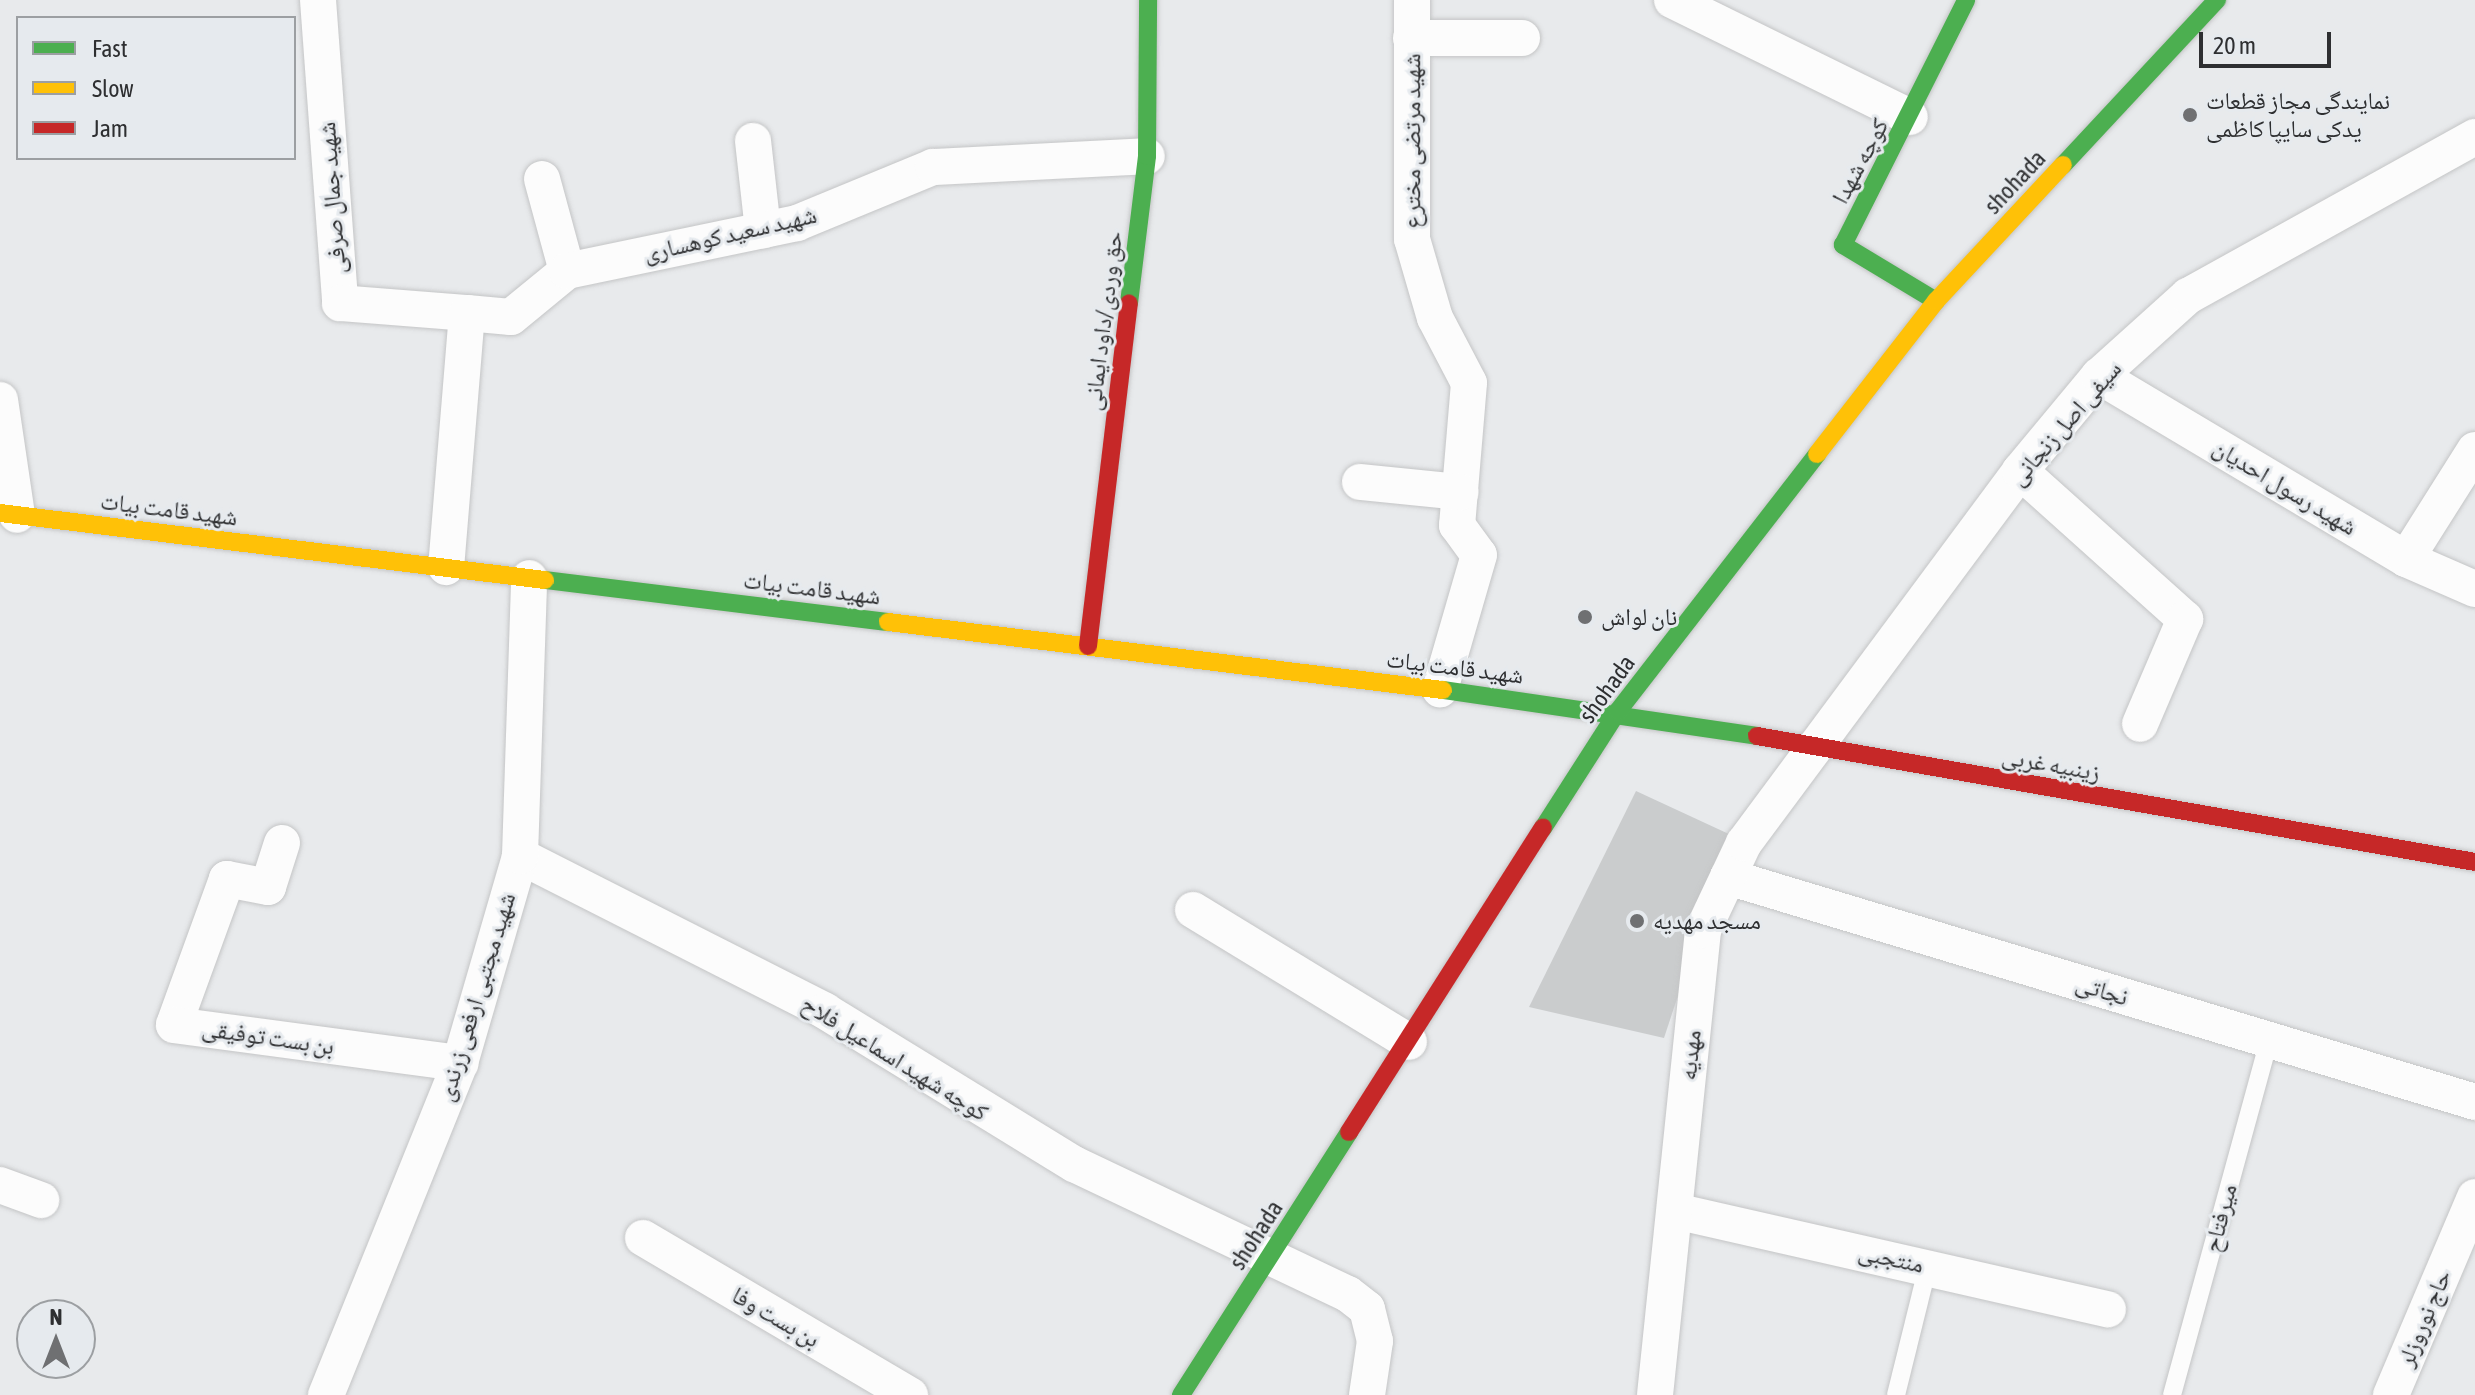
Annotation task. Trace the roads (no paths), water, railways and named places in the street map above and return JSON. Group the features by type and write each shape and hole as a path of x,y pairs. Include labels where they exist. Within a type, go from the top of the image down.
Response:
{"main road":[{"name":"حق وردی/داود ایمانی","path":"1088,646 1147,156 1148,0"},
{"name":"کوچه شهدا","path":"1936,301 1843,245 1910,117 1966,0"},
{"name":"shohada","path":"1181,1395 1618,711 1936,301 2217,0"},
{"name":"شهید قامت بیات","path":"9,514 1618,711"},
{"name":"زینبیه غربی","path":"1618,711 2475,862"}],"street":[{"name":"شهید جمال صرفی","path":"318,0 340,303 467,313"},
{"name":"شهید مرتضی مخترع","path":"1412,0 1412,239 1435,318 1469,383 1457,525 1479,555 1440,689"},
{"path":"1672,0 1910,117"},
{"path":"1411,38 1522,38"},
{"name":"سیفی اصل زنجانی","path":"1815,747 2020,471 2099,376 2188,296 2475,137"},
{"path":"753,141 763,230"},
{"name":"شهید سعید کوهساری","path":"467,313 511,317 567,271 763,230 933,167 1147,156"},
{"path":"542,179 567,271"},
{"path":"446,567 467,313"},
{"name":"شهید رسول احدیان","path":"2099,376 2406,559 2475,589"},
{"path":"0,400 9,514"},
{"path":"2406,559 2475,450"},
{"path":"2020,471 2185,619 2140,724"},
{"path":"1360,482 1461,492"},
{"name":"شهید مجتبی ارفعی زرندی","path":"326,1395 460,1063 520,856 529,578"},
{"name":"مهدیه","path":"1655,1395 1703,930 1744,843 1815,747"},
{"name":"بن بست توفیقی","path":"282,843 268,887 227,879 174,1025 460,1063"},
{"name":"کوچه شهید اسماعیل فلاح","path":"520,856 825,1011 1074,1164 1348,1294 1367,1309 1375,1341 1367,1395"},
{"name":"نجاتی","path":"1728,877 2475,1102"},
{"path":"1193,910 1409,1042"},
{"path":"0,1185 41,1200"},
{"name":"حاج نوروزلر","path":"2391,1395 2475,1197"},
{"name":"منتجبی","path":"1675,1211 2108,1309"},
{"name":"بن بست وفا","path":"643,1238 910,1395"}],"lane":[{"name":"میرفتاح","path":"2172,1395 2269,1040"},
{"path":"1896,1395 1928,1266"}],"place":[{"name":"نمایندگی مجاز قطعات یدکی سایپا کاظمی","path":"2190,115"},
{"name":"نان لواش","path":"1585,617"},
{"name":"مسجد مهدیه","path":"1637,921"}]}
